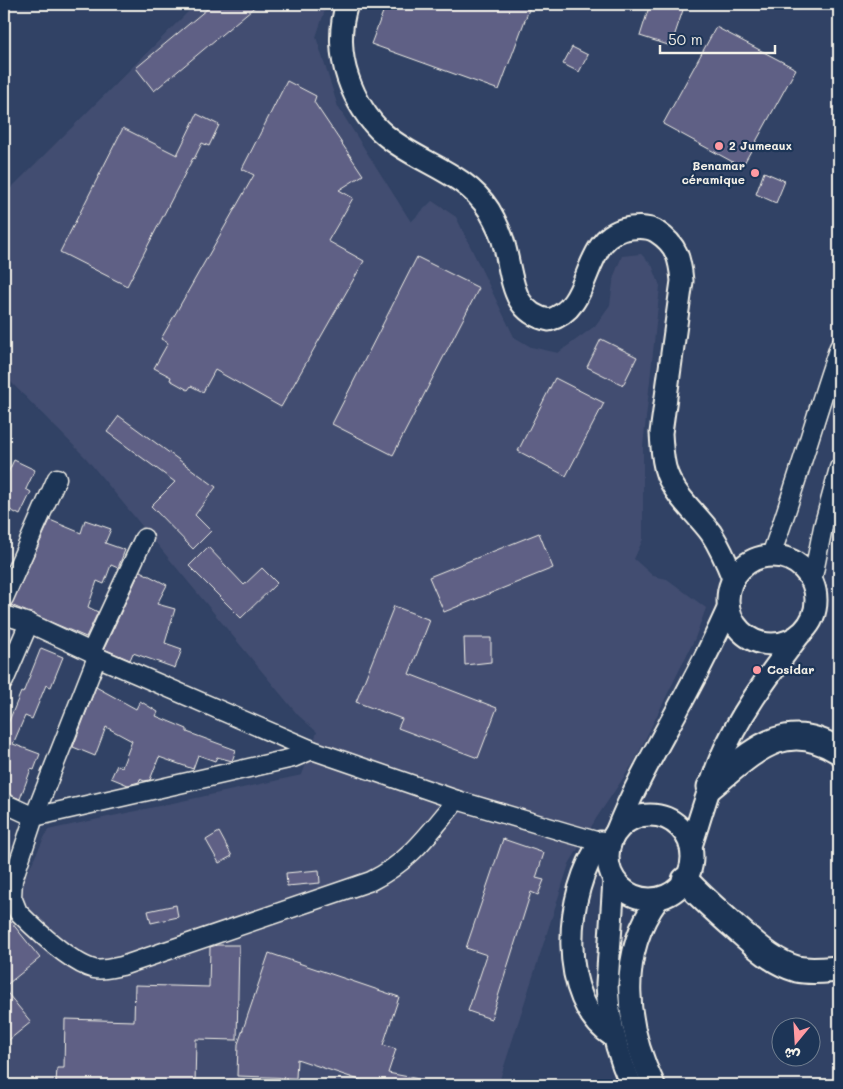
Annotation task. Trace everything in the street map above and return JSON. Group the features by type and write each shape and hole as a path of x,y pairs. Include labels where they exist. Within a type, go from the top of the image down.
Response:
{"highway":[{"path":"710,787 760,747 782,738 794,737 818,740 839,752"},
{"path":"685,880 738,929 776,960 799,969 812,971 839,969"}],"main road":[{"path":"347,4 341,41 344,66 354,94 368,116 385,135 451,175 477,194 498,227 516,294 521,304 530,313 549,320 565,314 581,288 601,245 608,236 618,231 643,227 655,230 666,238 676,250 681,265 682,281 660,433 662,458 668,476 683,499 710,533 723,555 733,578"},
{"path":"614,880 629,894 648,900 658,899 675,891 685,880 691,867 691,846 720,762 745,712 770,674 806,628 815,611 816,601 812,582 800,566 792,561 762,557 710,533"},
{"path":"630,1085 614,1037 608,1000 607,984 614,880 608,863 610,839 648,760 686,695 728,609 729,589 733,578 746,564 762,557"},
{"path":"728,609 737,627 744,634 761,643 781,643 799,635"},
{"path":"614,1037 599,1026 588,1011 582,999 573,958 573,923 580,888 590,858 625,823 639,817 654,816 664,818 681,829 691,846"},
{"path":"654,1085 642,1057 634,1025 630,999 630,970 643,921 658,899"}],"street":[{"path":"762,557 793,493 839,347"},
{"path":"812,582 825,520 839,468"},
{"path":"4,598 57,478"},
{"path":"144,538 94,655 34,817 8,901 70,957 88,967 108,970 371,881 385,874 410,856 457,800"},
{"path":"4,616 28,623 94,655 312,750 457,800 568,834 610,839"},
{"path":"4,681 28,623"},
{"path":"4,803 34,817 293,758 312,750"}],"shaded area":[{"path":"196,4 327,4 316,37 338,107 411,222 432,201 456,217 514,337 531,347 558,353 595,326 610,305 614,276 622,256 641,254 652,265 660,286 643,446 643,539 634,559 653,576 667,579 706,608 695,638 634,762 597,817 569,864 498,1085 4,1085 4,910 21,886 48,830 302,775 317,732 298,715 86,458 4,375 4,195"}],"building":[{"path":"213,4 258,4 154,91 136,68"},
{"path":"386,4 531,4 499,90 371,44"},
{"path":"650,4 685,4 671,46 640,36"},
{"path":"716,27 796,69 742,167 663,124"},
{"path":"572,47 588,55 579,72 563,64"},
{"path":"287,81 316,96 314,102 363,175 339,190 353,198 328,241 364,261 281,407 215,370 203,392 191,386 188,390 170,380 171,377 154,368 168,343 161,339 254,175 242,169"},
{"path":"197,114 219,125 209,146 202,143 193,158 127,286 60,252 123,128 177,155"},
{"path":"764,172 785,181 776,203 756,194"},
{"path":"417,257 479,288 393,455 332,424"},
{"path":"601,339 637,357 623,385 587,367"},
{"path":"555,378 604,403 566,476 518,451"},
{"path":"119,416 216,487 195,515 211,531 193,549 151,506 175,482 107,432"},
{"path":"14,460 35,470 26,489 31,492 20,515 4,507 4,481"},
{"path":"50,520 81,533 85,520 111,529 105,543 125,550 118,568 111,565 104,584 97,581 88,607 98,612 86,637 11,605"},
{"path":"539,533 553,568 444,612 429,577"},
{"path":"208,547 244,585 262,568 277,583 241,618 189,566"},
{"path":"140,571 167,585 157,604 175,609 165,643 182,649 175,668 133,653 130,660 104,649"},
{"path":"394,606 430,620 409,674 497,708 478,758 398,728 402,719 356,702"},
{"path":"464,638 491,638 491,662 465,665"},
{"path":"41,648 63,657 51,687 46,685 32,719 25,716 13,744 40,754 34,770 31,769 20,799 4,792 4,733"},
{"path":"96,687 136,709 140,701 158,712 156,716 187,729 187,732 236,750 232,761 217,757 215,761 198,755 193,769 159,757 150,780 144,781 140,779 139,782 128,785 111,778 117,765 122,767 132,741 106,727 95,756 73,747"},
{"path":"219,832 232,856 219,863 206,840"},
{"path":"503,839 544,853 536,878 544,880 538,895 531,892 491,1019 468,1011 487,955 466,948"},
{"path":"319,870 320,883 287,886 286,873"},
{"path":"176,905 178,917 151,923 148,911"},
{"path":"4,913 40,958 4,987"},
{"path":"217,945 239,945 237,1040 196,1039 195,1085 56,1083 57,1068 64,1068 65,1019 134,1021 135,985 209,987 210,947"},
{"path":"269,953 399,997 383,1045 396,1049 388,1073 419,1079 418,1085 374,1085 297,1059 296,1078 237,1076 238,1044"},
{"path":"4,989 31,1022 4,1044"}],"place":[{"name":"2 Jumeaux","path":"719,146"},
{"name":"Benamar céramique","path":"755,173"},
{"name":"Cosidar","path":"757,670"}]}
